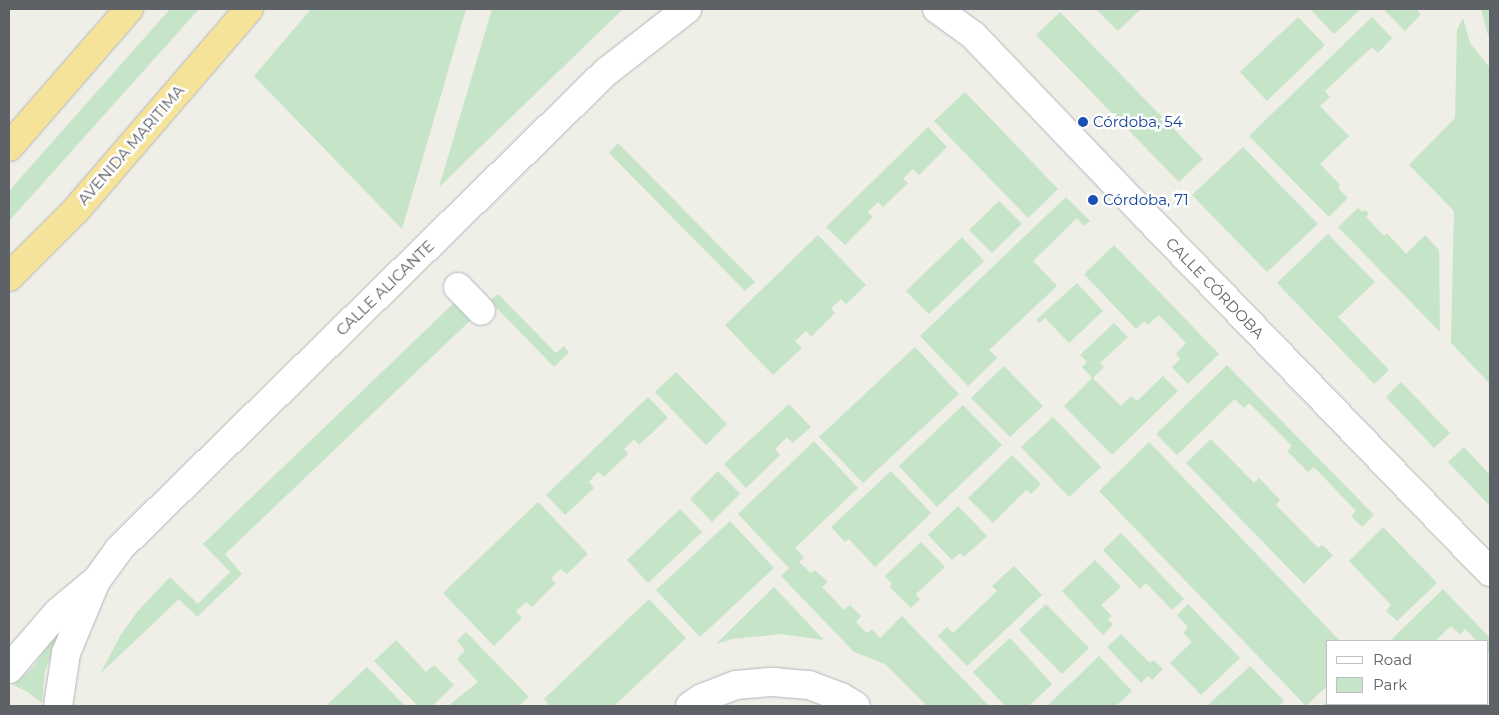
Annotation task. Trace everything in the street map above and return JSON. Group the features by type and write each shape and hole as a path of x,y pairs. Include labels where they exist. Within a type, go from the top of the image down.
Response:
{"highway":[{"path":"9,147 129,9"},
{"name":"AVENIDA MARITIMA","path":"9,276 76,210 249,9"}],"street":[{"name":"CALLE ALICANTE","path":"58,706 66,653 96,581 119,549 606,72 687,9"},
{"name":"CALLE CÓRDOBA","path":"937,9 973,34 1490,572"},
{"path":"458,287 481,311"},
{"name":"CALLE ALICANTE","path":"9,670 58,612 96,581"},
{"path":"690,706 702,698 736,684 773,682 809,684 841,697 856,706"}],"green space":[{"path":"170,9 199,9 9,221 9,191"},
{"path":"311,9 466,9 402,229 254,76"},
{"path":"492,9 623,9 439,187"},
{"path":"1096,9 1141,9 1118,31"},
{"path":"1310,9 1361,9 1334,34"},
{"path":"1383,9 1416,9 1421,14 1405,31"},
{"path":"1481,9 1490,9 1490,38 1488,35"},
{"path":"1060,12 1203,159 1179,182 1036,35"},
{"path":"1298,17 1325,45 1267,101 1240,72"},
{"path":"1372,17 1392,38 1378,53 1372,47 1325,91 1330,97 1320,106 1349,136 1320,164 1340,185 1338,188 1348,198 1329,217 1249,136"},
{"path":"1463,18 1470,43 1490,68 1490,384 1451,343 1454,211 1409,165 1455,118 1457,30"},
{"path":"965,92 1058,189 1028,218 934,121"},
{"path":"928,127 947,147 919,175 913,169 903,179 908,183 883,207 878,202 868,212 873,217 845,245 826,227"},
{"path":"618,143 755,282 745,291 609,153"},
{"path":"1243,147 1318,224 1267,272 1192,195"},
{"path":"1066,197 1090,221 1084,226 1077,218 1033,261 1057,286 989,350 997,358 968,386 920,336"},
{"path":"999,201 1022,224 992,253 969,230"},
{"path":"1358,208 1362,212 1365,210 1369,214 1366,217 1384,236 1387,233 1406,254 1425,235 1439,250 1440,332 1338,227"},
{"path":"1328,234 1375,282 1338,317 1389,370 1374,384 1277,283"},
{"path":"818,235 866,285 846,304 841,299 831,308 835,313 811,337 806,331 795,341 802,348 773,375 725,325"},
{"path":"962,237 984,261 929,314 906,291"},
{"path":"1114,245 1219,354 1188,384 1172,367 1180,359 1176,354 1186,343 1159,315 1148,325 1144,321 1136,329 1084,274"},
{"path":"1077,283 1103,311 1069,343 1045,318 1039,323 1036,320"},
{"path":"498,294 556,353 564,346 569,352 554,367 490,301"},
{"path":"459,298 476,315 225,554 242,574 197,617 179,599 100,674 120,636 137,612 170,577 198,604 230,572 203,544"},
{"path":"1114,323 1128,337 1100,363 1104,367 1093,378 1121,406 1131,396 1137,401 1163,376 1178,391 1112,455 1064,406 1092,378 1082,367 1087,362 1080,355"},
{"path":"915,347 959,394 863,483 819,437"},
{"path":"1227,365 1374,515 1362,527 1351,516 1356,511 1314,467 1308,472 1287,451 1292,446 1249,403 1244,408 1235,399 1177,455 1156,434"},
{"path":"1004,366 1043,406 1010,437 971,398"},
{"path":"676,372 727,424 706,445 655,392"},
{"path":"1401,382 1450,433 1434,448 1386,397"},
{"path":"648,397 668,418 639,445 634,439 624,449 628,454 604,477 598,472 589,482 594,488 565,515 546,495"},
{"path":"789,404 811,427 793,443 787,437 775,449 780,455 746,488 724,464"},
{"path":"963,405 1002,445 937,507 899,466"},
{"path":"1053,417 1101,467 1069,497 1021,447"},
{"path":"1211,439 1254,483 1259,478 1280,500 1276,505 1318,548 1322,545 1333,555 1304,584 1186,463"},
{"path":"814,441 858,488 795,548 804,557 799,562 811,573 815,570 828,582 822,587 844,610 850,605 861,616 856,622 867,633 872,629 880,638 902,616 989,706 927,706 885,664 854,652 781,576 789,568 738,514"},
{"path":"1149,442 1339,640 1326,640 1326,687 1306,706 1099,491"},
{"path":"1464,447 1490,475 1490,506 1448,462"},
{"path":"1012,455 1041,484 1031,494 1026,490 993,523 968,498"},
{"path":"718,471 740,494 712,522 690,499"},
{"path":"891,471 931,513 875,567 849,539 845,542 831,527"},
{"path":"538,502 588,554 567,574 561,569 551,578 556,583 532,607 526,602 516,611 522,618 494,646 443,593"},
{"path":"958,506 987,536 964,557 960,553 952,560 928,535"},
{"path":"680,509 702,532 648,583 627,560"},
{"path":"730,521 774,568 700,637 656,590"},
{"path":"1383,527 1437,583 1397,621 1386,611 1391,605 1349,561"},
{"path":"1121,533 1184,599 1172,610 1146,583 1140,589 1103,550"},
{"path":"921,542 945,567 916,594 920,599 911,608 890,587 892,584 885,576"},
{"path":"1095,560 1121,587 1101,605 1112,616 1108,619 1113,625 1103,635 1062,591"},
{"path":"1014,566 1042,595 967,666 938,636 947,627 953,633 997,591 992,586"},
{"path":"774,587 824,640 780,634 732,639 716,644"},
{"path":"1443,589 1490,638 1490,654 1489,640 1476,640 1465,629 1460,635 1451,626 1436,640 1392,639"},
{"path":"649,599 686,638 614,706 550,706 544,699"},
{"path":"1046,604 1089,648 1062,674 1019,630"},
{"path":"1188,604 1240,658 1201,695 1170,663 1192,642 1183,633 1188,627 1177,615"},
{"path":"466,632 529,697 519,706 448,706 478,682 457,659 465,650 457,641"},
{"path":"56,633 59,635 45,671 42,703 26,691 13,685 34,666"},
{"path":"1121,634 1150,663 1154,660 1163,669 1152,680 1148,676 1141,683 1107,647"},
{"path":"1010,638 1052,684 1029,706 1005,706 973,672"},
{"path":"396,640 426,672 434,665 454,685 432,706 418,706 374,661"},
{"path":"1099,656 1132,691 1116,706 1047,706"},
{"path":"1250,666 1284,701 1279,706 1207,706"},
{"path":"367,667 405,706 326,706"},
{"path":"1326,702 1326,705 1435,706 1322,706"}],"place":[{"name":"Córdoba, 54","path":"1083,122"},
{"name":"Córdoba, 71","path":"1093,200"}]}
